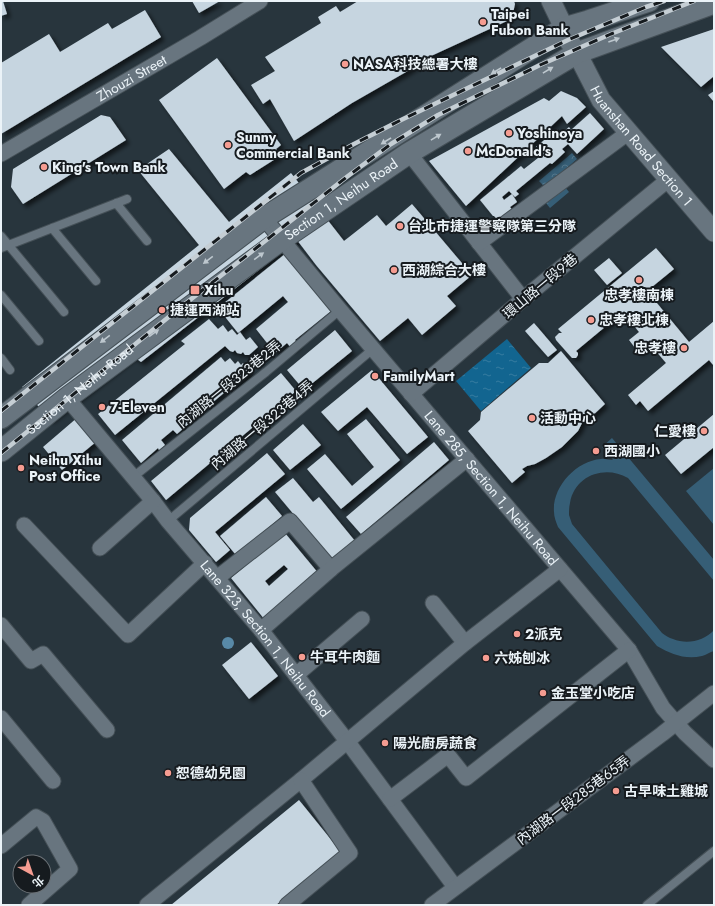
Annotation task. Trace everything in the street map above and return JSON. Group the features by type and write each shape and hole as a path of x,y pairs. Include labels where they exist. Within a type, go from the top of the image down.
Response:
{"main road":[{"name":"Section 1, Neihu Road","path":"1,418 264,218 564,28 649,1"},
{"name":"Section 1, Neihu Road","path":"1,451 67,398 281,240 409,153 577,53 714,3"}],"street":[{"name":"Zhouzi Street","path":"1,154 200,38 260,1"},
{"name":"Huanshan Road Section 1","path":"551,1 569,40 601,100 714,232"},
{"path":"479,243 629,132"},
{"path":"409,153 523,299"},
{"name":"環山路一段9巷","path":"411,394 523,299 669,179"},
{"name":"Lane 285, Section 1, Neihu Road","path":"264,218 340,310 629,650 663,708 676,723 714,760"},
{"name":"Lane 323, Section 1, Neihu Road","path":"67,398 168,521 261,630 347,741 455,887"},
{"path":"261,630 331,569 467,459"},
{"path":"100,548 153,501"},
{"path":"217,578 290,521 331,569"},
{"path":"24,525 128,636 205,563"},
{"path":"147,905 301,780 465,643 560,569"},
{"path":"433,603 465,643"},
{"path":"296,675 362,619"},
{"path":"1,625 31,661 43,654 107,730"},
{"path":"390,799 448,755 466,778 629,650"},
{"name":"內湖路一段285巷65弄","path":"432,905 714,693"},
{"path":"1,718 53,781"},
{"path":"287,905 350,853 301,780"},
{"path":"1,846 36,817 43,821 70,869 29,905"}],"lane":[{"path":"5,246 127,199"},
{"path":"116,203 147,241"},
{"path":"52,228 96,281"},
{"path":"1,236 5,246 64,312"},
{"path":"1,295 39,341"},
{"name":"內湖路一段323巷2弄","path":"133,477 266,372 340,310"},
{"name":"內湖路一段323巷4弄","path":"168,521 373,349"},
{"path":"1,358 10,370"},
{"path":"647,905 714,851"}],"green space":[{"path":"572,153 577,159 545,187 539,181"},
{"path":"564,186 569,192 550,208 545,202"},
{"path":"612,438 714,560 714,581 628,478 619,474 610,472 592,475 584,479 578,485 573,493 569,506 569,515 572,524 662,633 678,641 689,642 705,637 714,630 714,651 702,656 684,657 668,652 657,646 558,527 554,516 554,503 561,485 567,477 583,465 602,459 613,460 602,447"},
{"path":"714,468 714,525 686,491"}],"water":[{"path":"507,339 531,368 481,411 456,381"}],"building":[{"path":"1,1 3,1 7,14 1,16"},
{"path":"192,1 220,1 199,13"},
{"name":"NASA科技總署大樓","path":"358,1 514,1 515,4 513,13 507,21 431,56 352,103 294,141 270,99 263,104 251,85 275,71 265,57 321,23 318,17 336,6 340,12"},
{"path":"145,10 161,37 1,134 1,63 49,34 60,52 108,23 112,29"},
{"path":"714,29 714,76 701,87 661,47"},
{"path":"217,58 281,145 276,149 280,156 250,175 246,172 224,189 159,100"},
{"path":"561,91 577,98 586,107 567,124 562,116 466,206 429,161 544,98 549,101"},
{"path":"714,91 714,102 708,95"},
{"path":"590,113 604,129 577,154 568,144 562,149 565,152 552,164 550,163 516,191 519,194 515,197 512,194 517,202 510,207 513,211 500,222 480,200 521,166 524,169 543,154 536,147 557,129 561,134 569,127 571,130","holes":["509,191 512,194 504,200 502,197"]},
{"path":"101,115 110,117 126,140 23,204 11,187 13,169"},
{"name":"捷運西湖站","path":"169,149 229,222 291,173 344,241 377,215 386,226 412,204 472,275 447,296 456,306 422,335 408,318 380,341 297,240 141,362 133,356 50,420 22,387 199,245 138,170"},
{"path":"656,248 674,269 647,291 689,342 714,321 714,366 709,360 648,411 640,401 636,405 628,395 666,363 650,344 639,353 629,340 639,332 623,312 576,351 578,355 576,358 572,358 555,337 559,333 562,333 558,329"},
{"path":"285,254 331,311 295,340 298,344 292,349 287,343 275,353 256,329 288,302 283,296 238,333 218,308"},
{"path":"609,258 622,273 607,285 594,270"},
{"path":"209,319 218,329 223,325 228,332 232,329 237,335 240,332 246,340 250,337 258,347 249,355 245,355 243,352 241,354 237,353 235,350 233,352 230,351 225,346 115,435 98,414 185,344 181,341"},
{"path":"534,323 557,350 548,357 525,331"},
{"path":"335,330 352,351 304,390 287,370"},
{"name":"活動中心","path":"561,351 605,404 592,416 590,413 585,417 578,431 562,447 546,458 522,469 525,472 512,483 468,431 480,420 481,412 539,363 548,363"},
{"path":"221,357 225,362 230,358 235,364 238,361 241,365 243,363 251,373 232,389 228,385 223,389 225,392 206,408 203,404 192,413 195,418 177,434 173,430 161,440 165,445 159,450 158,448 141,463 122,440"},
{"path":"372,370 428,437 407,454 367,407 338,431 321,412"},
{"path":"281,373 296,391 166,500 151,481"},
{"name":"仁愛樓","path":"714,414 714,447 681,474 665,455"},
{"path":"78,417 97,441 62,470 43,447"},
{"path":"366,419 400,460 341,509 307,469 325,454 352,486 374,467 347,434"},
{"path":"303,424 321,445 290,470 273,450"},
{"path":"434,442 449,460 361,534 346,517"},
{"path":"267,453 285,474 215,532 230,550 216,562 189,530 190,518"},
{"path":"293,478 313,502 319,497 355,541 332,560 275,492"},
{"path":"266,497 282,516 236,555 220,536"},
{"path":"285,533 319,574 265,620 231,578","holes":["284,565 288,569 269,586 265,581"]},
{"path":"251,642 278,676 249,699 222,665"},
{"path":"299,800 341,852 276,905 171,905"}],"railway":[{"path":"1,411 301,173 399,121 568,40 646,7 664,1"},
{"path":"1,453 181,307 391,144 438,115 540,65 611,34 694,1"}],"place":[{"name":"Taipei Fubon Bank","path":"483,22"},
{"name":"NASA科技總署大樓","path":"345,64"},
{"name":"Yoshinoya","path":"509,133"},
{"name":"Sunny Commercial Bank","path":"228,145"},
{"name":"McDonald's","path":"468,151"},
{"name":"King's Town Bank","path":"44,167"},
{"name":"台北市捷運警察隊第三分隊","path":"400,226"},
{"name":"西湖綜合大樓","path":"394,270"},
{"name":"忠孝樓南棟","path":"639,280"},
{"name":"Xihu","path":"195,290"},
{"name":"捷運西湖站","path":"162,310"},
{"name":"忠孝樓北棟","path":"591,320"},
{"name":"忠孝樓","path":"684,348"},
{"name":"FamilyMart","path":"375,376"},
{"name":"7-Eleven","path":"102,407"},
{"name":"活動中心","path":"532,418"},
{"name":"仁愛樓","path":"704,431"},
{"name":"西湖國小","path":"596,451"},
{"name":"Neihu Xihu Post Office","path":"21,468"},
{"name":"2派克","path":"517,634"},
{"name":"牛耳牛肉麵","path":"302,657"},
{"name":"六姊刨冰","path":"486,658"},
{"name":"金玉堂小吃店","path":"543,693"},
{"name":"陽光廚房蔬食","path":"385,743"},
{"name":"恕德幼兒園","path":"168,773"},
{"name":"古早味土雞城","path":"616,791"}]}
